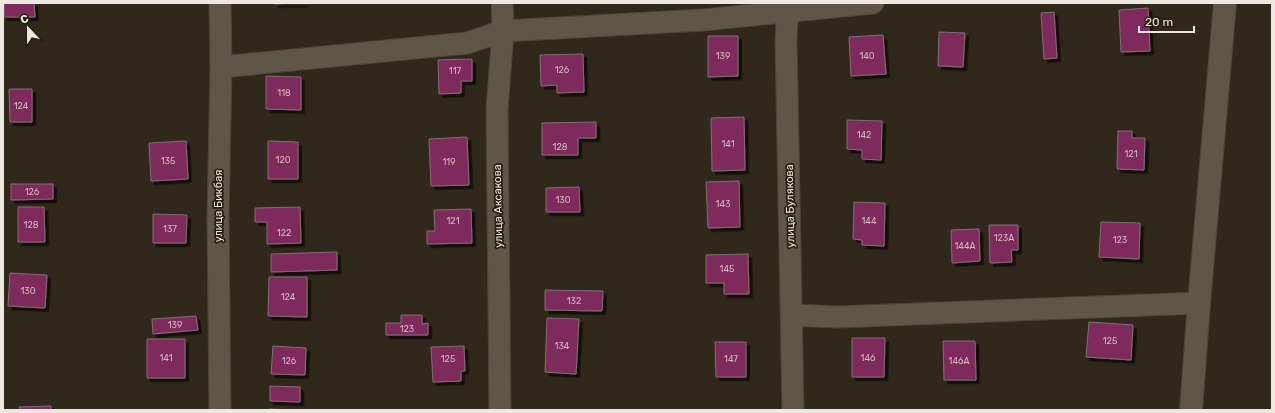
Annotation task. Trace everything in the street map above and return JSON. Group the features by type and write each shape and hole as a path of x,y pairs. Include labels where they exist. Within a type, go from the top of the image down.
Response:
{"main road":[{"path":"1191,410 1224,3"}],"street":[{"name":"улица Бикбая","path":"220,3 221,68 218,217 220,410"},
{"name":"улица Аксакова","path":"500,410 497,109 503,31 502,3"},
{"path":"221,68 467,43 503,31 703,20 788,7 873,3"},
{"name":"улица Булякова","path":"788,7 786,40 793,410"},
{"path":"792,315 837,317 1199,303"}],"building":[{"path":"4,3 34,3 35,17 4,17"},
{"path":"274,3 305,3 274,4"},
{"path":"1148,8 1150,51 1121,52 1119,10"},
{"path":"1054,12 1057,58 1044,59 1041,13"},
{"path":"939,32 965,33 963,67 938,66"},
{"path":"883,35 886,74 851,76 849,37"},
{"path":"708,36 738,36 738,76 708,77"},
{"path":"583,54 584,92 557,93 557,85 541,86 540,55"},
{"path":"472,59 472,81 461,81 461,93 439,94 438,60"},
{"path":"266,76 301,77 301,110 266,109"},
{"path":"9,89 32,89 32,122 10,122"},
{"path":"744,117 745,170 712,171 711,118"},
{"path":"847,120 882,121 881,160 862,159 862,150 847,149"},
{"path":"596,122 596,138 578,138 578,155 542,155 542,123"},
{"path":"1118,131 1132,131 1132,138 1145,138 1144,170 1117,169"},
{"path":"467,137 469,185 431,186 429,139"},
{"path":"186,141 188,179 151,181 149,143"},
{"path":"268,141 298,142 298,179 268,179"},
{"path":"739,181 740,227 708,228 706,182"},
{"path":"11,184 53,184 53,199 11,200"},
{"path":"579,187 580,212 546,212 546,188"},
{"path":"854,202 885,203 884,246 862,245 862,240 853,239"},
{"path":"18,207 44,207 45,242 18,242"},
{"path":"300,207 301,243 267,244 267,222 255,222 255,208"},
{"path":"471,209 472,243 427,244 427,231 435,231 434,210"},
{"path":"153,214 187,215 186,243 153,243"},
{"path":"1101,222 1140,223 1139,259 1099,257"},
{"path":"989,225 1018,225 1018,250 1011,250 1012,262 990,263"},
{"path":"979,229 980,261 952,263 951,230"},
{"path":"337,252 337,270 271,272 271,254"},
{"path":"748,254 749,294 724,294 724,283 706,283 706,255"},
{"path":"10,273 47,275 45,308 8,306"},
{"path":"269,277 307,277 307,317 268,316"},
{"path":"545,290 603,291 602,311 545,310"},
{"path":"401,315 422,315 422,324 428,323 428,335 386,335 386,323 401,323"},
{"path":"196,316 198,330 153,334 152,319"},
{"path":"547,318 579,319 576,374 545,372"},
{"path":"1089,322 1133,325 1131,360 1086,357"},
{"path":"852,338 885,338 884,377 852,377"},
{"path":"147,339 185,339 185,378 147,378"},
{"path":"943,341 975,341 976,380 944,380"},
{"path":"715,342 746,342 746,377 716,377"},
{"path":"273,346 306,348 305,375 271,374"},
{"path":"464,346 465,371 461,371 461,381 433,382 431,347"},
{"path":"270,386 300,387 300,402 270,401"},
{"path":"51,406 51,410 20,410 19,407"},
{"path":"269,409 298,410 269,410"}]}
